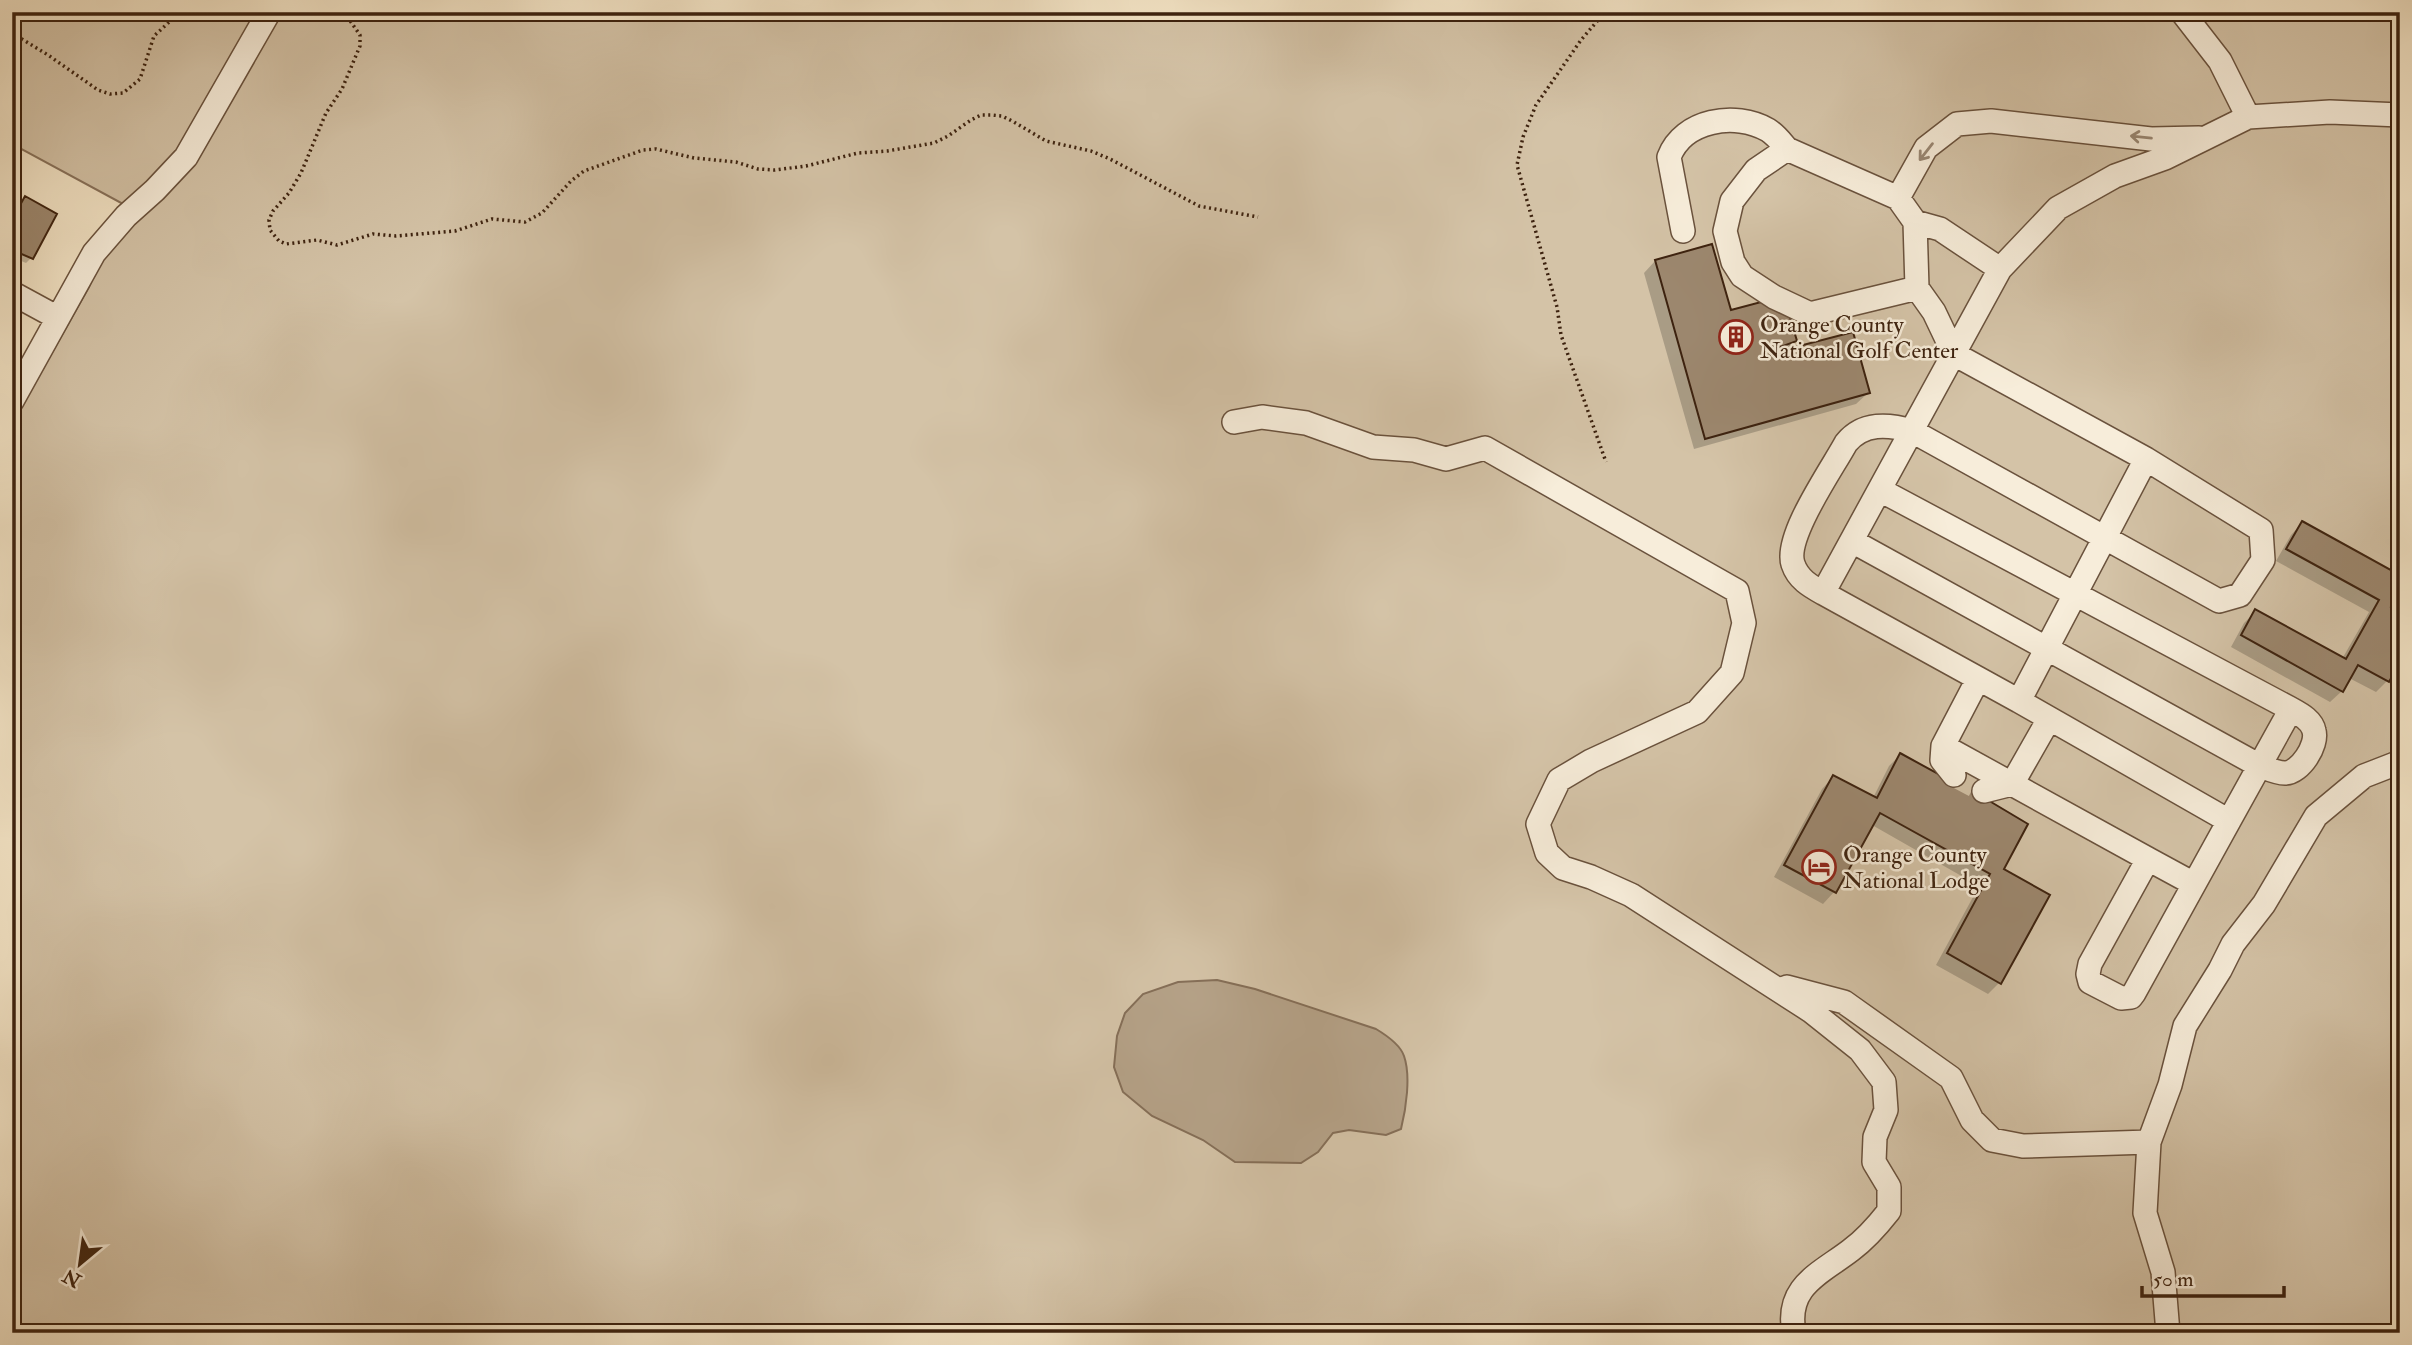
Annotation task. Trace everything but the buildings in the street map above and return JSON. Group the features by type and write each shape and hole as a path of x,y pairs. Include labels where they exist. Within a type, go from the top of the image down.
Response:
{"street":[{"path":"12,401 94,253 112,230 186,157 269,12"},
{"path":"2182,12 2220,61 2248,117"},
{"path":"1823,593 2000,269 2058,208 2115,176 2165,158 2248,117 2330,112 2400,115"},
{"path":"1684,232 1669,157 1673,147 1681,138 1707,123 1735,121 1766,129 1787,149 1898,198 1914,222 1917,288 1934,312 1954,354 2146,458 2261,530 2263,560 2240,595 2219,601 1912,431 1896,426 1881,426 1854,433 1846,443 1799,526 1791,550 1797,573 1808,585 2229,821"},
{"path":"1898,198 1926,148 1957,124 1992,121 2151,139 2209,138"},
{"path":"1787,149 1756,170 1732,201 1725,231 1733,262 1742,276 1774,297 1810,314 1917,288"},
{"path":"1914,222 1940,229 2000,269"},
{"path":"12,293 58,318"},
{"path":"1234,422 1262,417 1306,423 1373,447 1414,450 1446,459 1485,448 1737,591 1744,623 1732,673 1697,712 1591,761 1559,780 1538,824 1547,853 1563,869 1591,877 1632,895 1768,982 1860,1050 1884,1082 1886,1110 1875,1137 1874,1162 1889,1187 1889,1211 1851,1251 1828,1265 1804,1287 1793,1303 1794,1333"},
{"path":"2019,701 2146,458"},
{"path":"1852,541 2258,765 2286,774 2293,771 2313,744 2314,728 2301,714 1880,490"},
{"path":"1954,775 1942,760 1943,746 1978,679"},
{"path":"2148,859 2088,970 2090,982 2115,996 2126,998 2134,993 2291,709"},
{"path":"1984,791 2012,784 2049,719"},
{"path":"1943,746 2194,884"},
{"path":"2168,1333 2163,1272 2146,1213 2149,1142 2170,1085 2185,1026 2233,944 2264,904 2316,816 2364,776 2400,762"},
{"path":"1768,982 1844,1002 1951,1078 1972,1120 1992,1140 2023,1146 2149,1142"}],"path":[{"path":"12,33 98,90 110,94 123,93 140,79 154,36 180,12"},
{"path":"344,12 360,35 360,46 342,89 326,113 301,173 289,193 273,211 270,230 279,241 286,244 317,240 337,245 373,234 396,236 455,231 492,219 525,222 542,213 584,171 643,150 656,149 694,158 736,162 758,169 775,170 806,166 858,153 934,143 981,115 1002,116 1046,141 1091,151 1199,206 1258,217"},
{"path":"1605,12 1581,40 1536,105 1523,137 1517,165 1557,307 1561,335 1606,462"}],"shaded area":[{"path":"12,12 2400,12 2400,1333 12,1333 12,423 89,287 125,205 12,144"},
{"path":"1217,980 1255,989 1376,1029 1392,1040 1402,1052 1407,1073 1401,1129 1386,1135 1349,1130 1333,1133 1318,1152 1301,1163 1235,1162 1203,1140 1152,1116 1123,1092 1114,1067 1117,1036 1125,1013 1143,994 1178,982"}],"tunnel":[{"path":"1954,775 1984,791"}],"place":[{"name":"Orange County National Golf Center","path":"1736,337"},
{"name":"Orange County National Lodge","path":"1819,867"}]}
